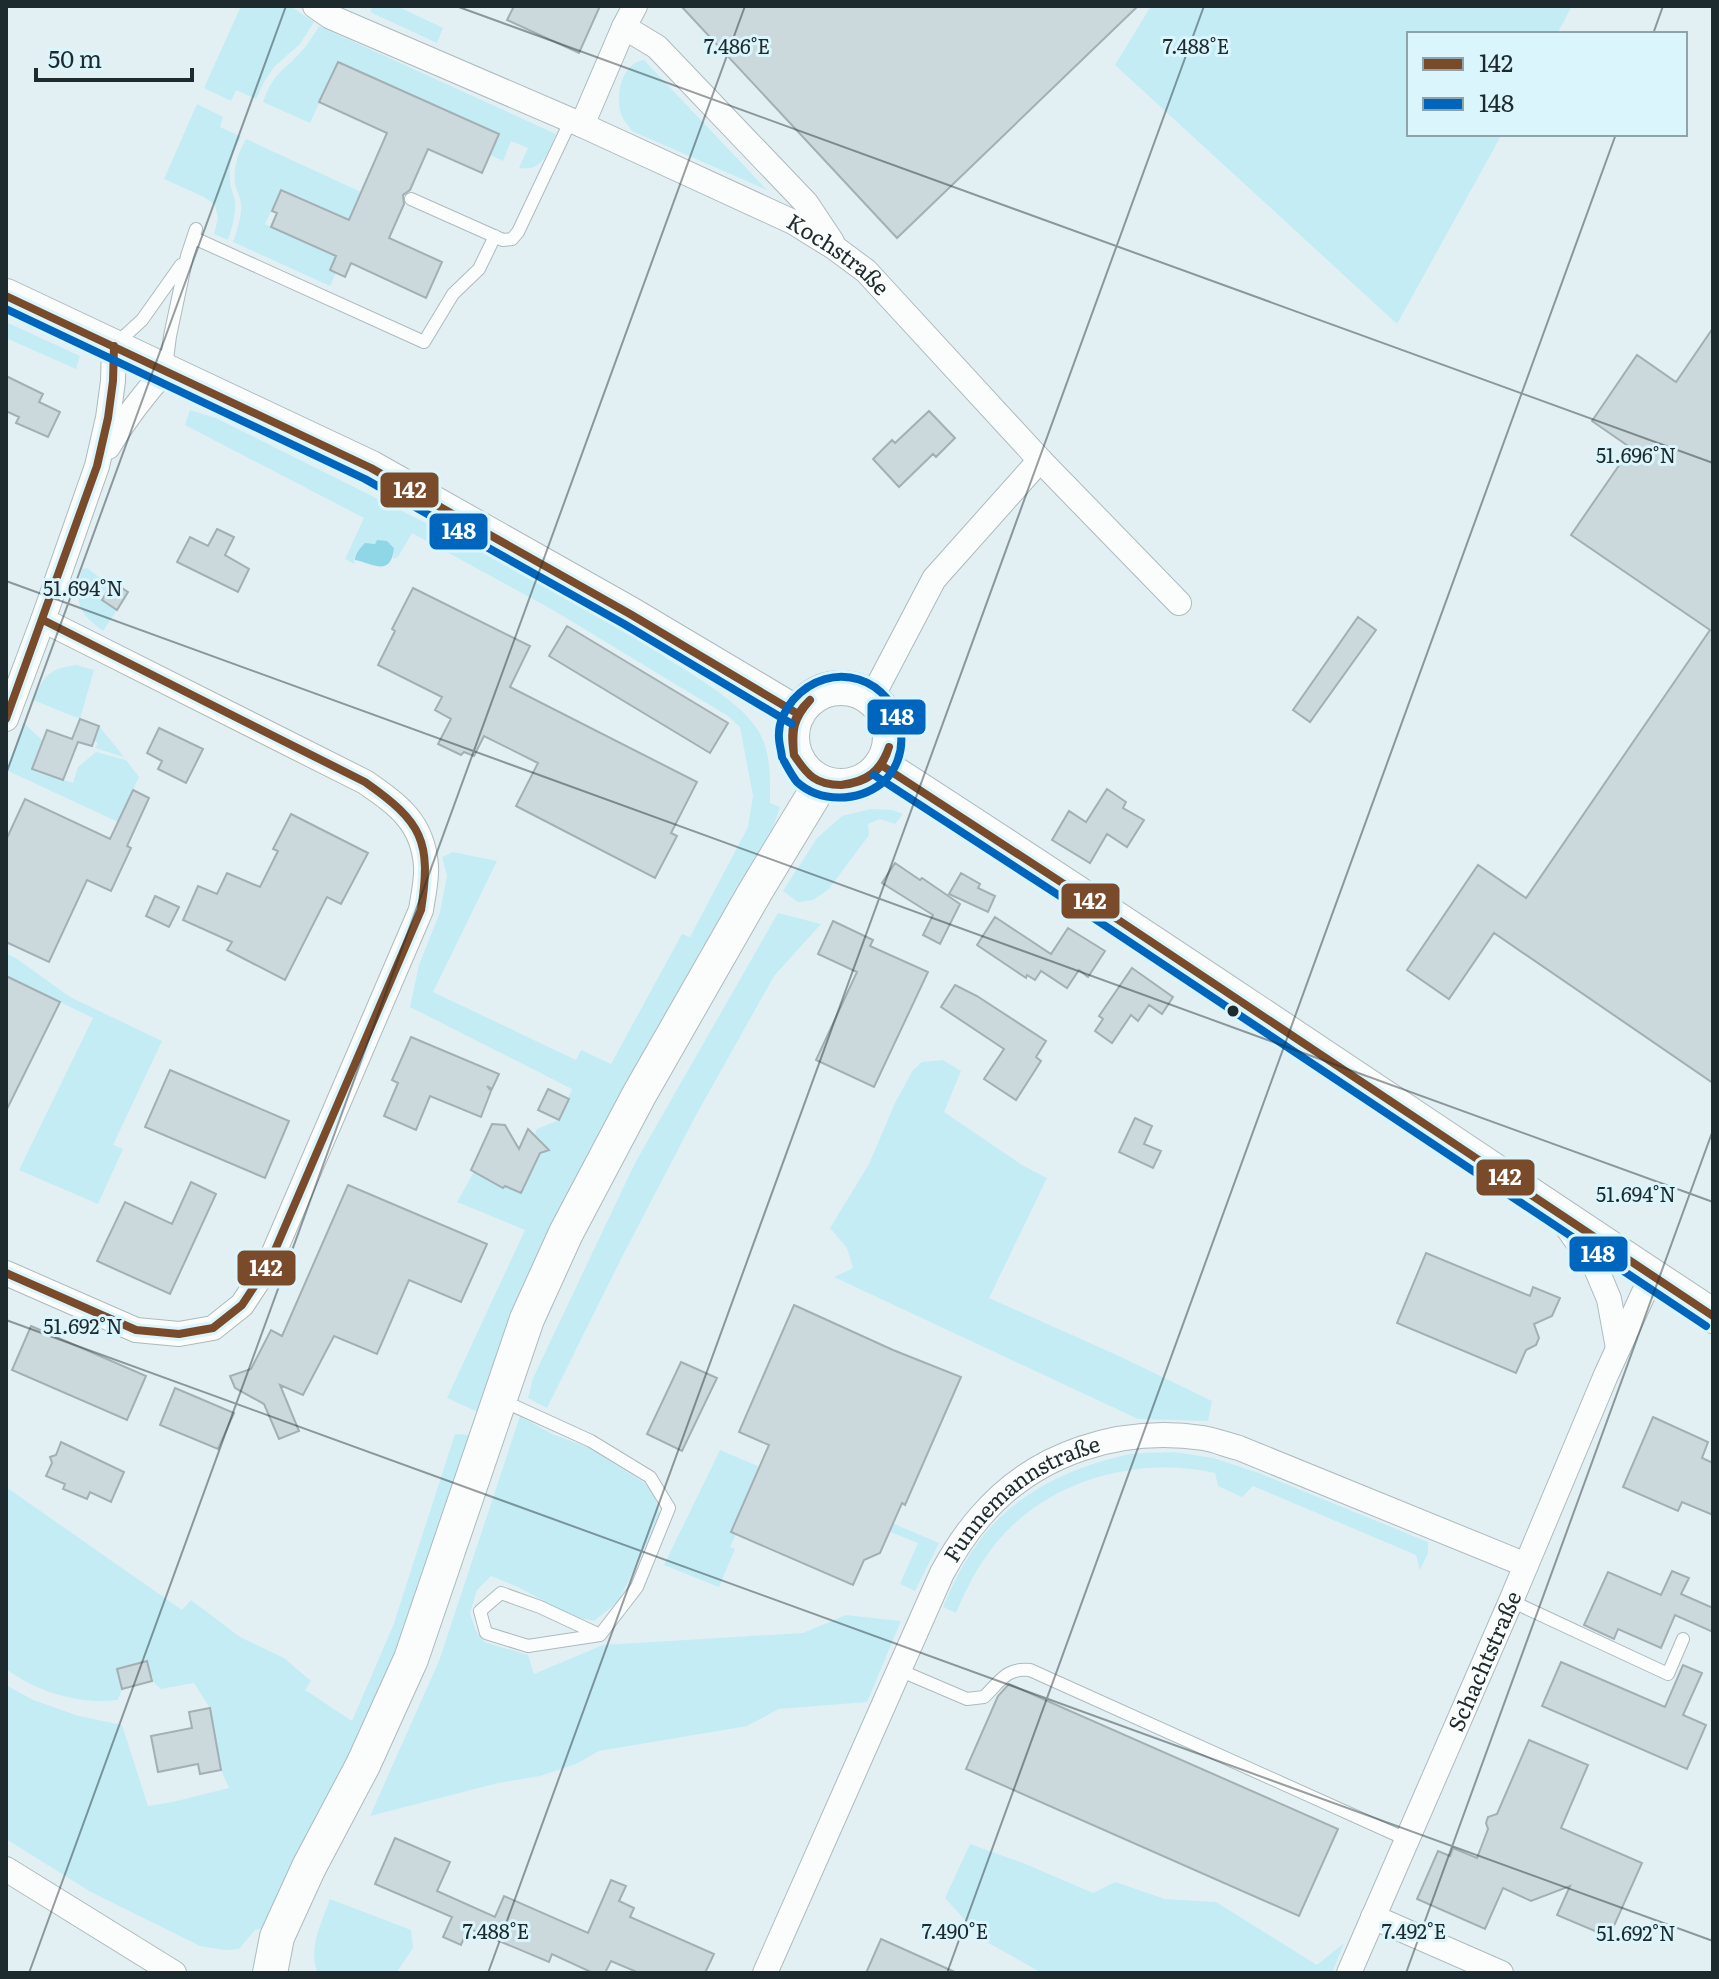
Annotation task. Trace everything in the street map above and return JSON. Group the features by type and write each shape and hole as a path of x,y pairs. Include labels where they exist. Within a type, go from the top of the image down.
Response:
{"main road":[{"path":"6,296 371,468 616,606 798,714"},
{"path":"844,688 858,691 871,699 888,722 888,752 881,765 861,782 848,786 821,783 810,776 794,755 791,742 792,729 804,704 815,695 844,688"},
{"path":"881,765 1197,971 1713,1316"},
{"path":"270,1973 277,1937 309,1867 363,1765 411,1659 527,1319 566,1233 700,987 821,783"}],"street":[{"name":"Kochstraße","path":"315,6 331,17 577,123 793,222 835,248 866,271 1040,460 1179,603"},
{"path":"577,123 629,16 806,203 835,248"},
{"path":"6,719 97,466 111,393 114,346"},
{"path":"97,466 122,423 166,370"},
{"path":"871,699 934,579 1040,460"},
{"path":"6,1273 136,1330 179,1334 213,1328 242,1305 269,1264 421,910 426,867 418,830 398,805 365,782 43,620"},
{"path":"1558,1214 1596,1268 1609,1299 1618,1348"},
{"name":"Schachtstraße","path":"1349,1973 1652,1275"},
{"name":"Funnemannstraße","path":"765,1973 942,1573 958,1545 982,1515 1010,1488 1050,1463 1096,1443 1132,1436 1193,1437 1239,1448 1526,1565"},
{"path":"6,1869 174,1973"},
{"path":"1373,1917 1501,1973"}],"lane":[{"path":"411,199 503,240 512,239 577,123"},
{"path":"166,370 170,336 195,233 424,342 453,294 479,269 495,236"},
{"path":"114,346 142,320 187,256"},
{"path":"498,1399 591,1441 650,1477 669,1508 637,1587 600,1635 528,1646 486,1633 480,1611 501,1593 600,1635"},
{"path":"1511,1601 1668,1674 1683,1639"},
{"path":"899,1670 967,1699 984,1697 1007,1673 1030,1670 1408,1840"}],"shaded area":[{"path":"241,6 290,6 314,22 300,44 275,66 256,99 236,90 231,101 204,88"},
{"path":"373,6 397,6 443,28 437,43 370,12"},
{"path":"1151,6 1572,6 1558,32 1407,32 1407,136 1501,136 1397,324 1115,65"},
{"path":"319,26 556,134 547,154 534,167 519,168 528,148 511,141 503,161 490,155 499,134 338,62 310,123 263,102 274,80 305,48"},
{"path":"644,60 767,190 632,131 621,114 620,89 625,73 636,62"},
{"path":"197,104 223,117 220,127 241,137 230,169 235,206 228,240 214,234 218,218 215,205 164,179"},
{"path":"246,139 361,192 349,220 281,190 265,224 336,256 330,270 336,273 330,286 233,242 241,208 235,172 238,155"},
{"path":"6,322 80,356 76,369 6,338"},
{"path":"190,410 216,418 502,561 655,645 662,655 719,692 746,715 766,748 770,803 780,807 770,836 480,1413 447,1398 525,1230 457,1202 474,1172 503,1188 521,1192 540,1153 545,1149 532,1141 537,1129 559,1120 572,1089 410,1007 419,965 440,912 447,876 442,857 453,852 497,861 433,992 576,1060 581,1050 611,1064 682,934 690,937 748,827 753,796 740,727 728,716 553,610 412,533 398,557 393,559 394,548 387,542 377,540 355,557 354,564 345,559 364,518 185,425"},
{"path":"87,568 111,586 99,597 117,610 103,631 87,618 78,598 82,569"},
{"path":"76,665 94,670 80,719 33,700 48,675"},
{"path":"24,723 43,741 32,769 73,783 78,767 96,752 126,760 139,777 118,822 6,770"},
{"path":"99,726 124,757 95,748 98,743 94,740"},
{"path":"871,809 903,814 895,824 880,819 868,824 869,835 828,890 813,900 798,902 783,891 817,838 842,816"},
{"path":"778,913 821,924 774,976 695,1117 547,1408 528,1398 533,1378 635,1163"},
{"path":"6,953 70,997 162,1041 113,1145 123,1149 98,1204 19,1170 93,1018 6,976"},
{"path":"943,1060 961,1071 944,1112 1022,1165 1047,1178 989,1298 1212,1401 1208,1421 1138,1419 834,1277 853,1268 847,1248 830,1228 869,1164 913,1070 922,1062"},
{"path":"520,1416 552,1434 590,1448 646,1484 655,1497 660,1516 618,1602 594,1621 571,1616 491,1576 477,1590 470,1613 476,1631 484,1642 528,1655 534,1674 603,1645 803,1633 846,1615 901,1621 867,1702 779,1709 747,1726 599,1751 576,1764 540,1776 498,1783 370,1816 439,1661"},
{"path":"455,1434 471,1435 390,1682 264,1928 255,1930 239,1949 200,1946 91,1892 6,1839 6,1685 33,1700 79,1716 122,1725 148,1806 229,1788 221,1770 210,1708 194,1683 161,1689 152,1681 146,1661 117,1669 122,1689 118,1700 89,1700 45,1690 6,1669 6,1487 182,1610 191,1600 240,1637 284,1658 311,1681 305,1690 352,1721 393,1626"},
{"path":"720,1450 939,1543 915,1591 900,1584 918,1543 878,1527 736,1534 730,1547 735,1549 719,1587 664,1565"},
{"path":"1174,1452 1214,1458 1259,1473 1428,1542 1428,1553 1420,1570 1416,1555 1253,1486 1242,1497 1218,1486 1215,1473 1183,1468 1151,1468 1118,1472 1087,1481 1057,1494 1030,1511 1006,1532 985,1558 956,1613 943,1607 975,1547 1006,1512 1024,1498 1086,1466 1136,1453"},
{"path":"970,1844 1093,1893 1115,1882 1165,1899 1216,1902 1317,1965 1344,1943 1332,1973 1042,1973 983,1940 945,1898"},
{"path":"330,1899 411,1930 413,1948 396,1973 318,1973 315,1945"}],"water":[{"path":"377,540 387,541 394,548 389,563 375,566 355,560 365,543 375,544"}],"building":[{"path":"514,6 600,6 579,53 507,20"},
{"path":"681,6 1138,6 897,238"},
{"path":"338,62 499,134 482,173 428,149 410,190 403,195 404,204 389,238 442,262 426,298 351,263 345,277 330,270 336,256 271,227 277,213 272,211 281,190 349,220 387,133 319,102"},
{"path":"1713,328 1713,1083 1494,933 1449,999 1407,970 1478,865 1526,898 1710,630 1571,535 1631,448 1592,421 1637,355 1676,382"},
{"path":"6,376 43,394 39,402 60,412 48,437 16,423 19,417 6,411"},
{"path":"929,411 955,438 936,457 933,454 899,487 873,459"},
{"path":"217,529 234,537 225,555 249,569 238,592 177,562 190,537 208,546"},
{"path":"113,582 128,592 117,610 102,600"},
{"path":"413,588 530,646 510,687 697,782 671,833 677,836 655,878 516,806 538,763 484,736 474,756 464,752 461,755 438,744 451,719 435,710 442,697 378,665"},
{"path":"1358,617 1376,630 1310,722 1293,710"},
{"path":"567,626 728,723 710,753 549,656"},
{"path":"80,719 99,726 92,746 78,742 63,780 32,769 47,730 72,739"},
{"path":"159,728 203,749 186,783 158,769 162,761 147,753"},
{"path":"1107,789 1126,802 1123,808 1144,820 1127,847 1107,834 1090,863 1052,840 1069,811 1086,822"},
{"path":"133,790 149,798 111,891 87,880 49,962 6,942 6,840 25,799 110,839"},
{"path":"291,814 368,853 341,904 327,897 285,980 227,950 232,942 183,920 198,886 217,894 227,873 260,887 278,851 273,849"},
{"path":"895,863 960,904 940,944 923,935 933,915 882,883"},
{"path":"961,873 980,884 978,888 995,896 988,912 949,894"},
{"path":"155,896 179,907 169,927 146,916"},
{"path":"995,917 1051,954 1068,928 1105,951 1088,977 1079,970 1067,988 1041,971 1035,980 1027,975 1026,978 977,945"},
{"path":"833,921 873,940 870,946 928,972 874,1087 816,1060 857,972 818,954"},
{"path":"1132,968 1173,997 1162,1014 1149,1005 1138,1021 1131,1015 1112,1043 1095,1031 1103,1019 1099,1016"},
{"path":"6,976 60,1002 6,1111"},
{"path":"955,985 1046,1041 1036,1057 1041,1061 1016,1100 984,1079 1004,1049 941,1007"},
{"path":"411,1037 499,1074 492,1089 487,1086 491,1091 481,1117 430,1096 416,1130 384,1116 398,1083 392,1080"},
{"path":"170,1070 289,1121 265,1178 145,1127"},
{"path":"548,1089 569,1099 559,1120 538,1110"},
{"path":"1135,1118 1152,1126 1144,1144 1161,1151 1153,1168 1119,1152"},
{"path":"492,1124 505,1125 519,1149 528,1129 549,1150 540,1153 521,1193 505,1186 503,1188 471,1170"},
{"path":"191,1182 216,1194 170,1294 97,1261 125,1202 172,1224"},
{"path":"348,1185 487,1244 461,1302 409,1280 377,1354 334,1336 303,1395 280,1385 299,1431 279,1439 264,1404 235,1388 230,1376 251,1369 271,1330 282,1336"},
{"path":"1426,1253 1530,1296 1533,1287 1560,1298 1552,1316 1534,1324 1539,1338 1536,1345 1526,1350 1516,1373 1397,1323"},
{"path":"794,1305 961,1377 905,1505 902,1503 880,1553 864,1560 853,1585 731,1532 769,1445 739,1432"},
{"path":"31,1326 146,1376 127,1420 12,1370"},
{"path":"681,1362 717,1378 682,1451 647,1434"},
{"path":"175,1388 234,1413 218,1449 160,1425"},
{"path":"1653,1417 1708,1442 1702,1458 1713,1463 1713,1515 1682,1502 1678,1511 1623,1487"},
{"path":"61,1442 124,1472 111,1502 90,1492 87,1499 63,1489 65,1484 46,1476 52,1463 50,1457 56,1455"},
{"path":"1672,1571 1689,1578 1681,1594 1713,1608 1713,1632 1675,1615 1661,1648 1618,1629 1614,1639 1584,1625 1608,1572 1661,1595"},
{"path":"147,1661 152,1681 122,1689 117,1669"},
{"path":"1561,1662 1665,1707 1683,1665 1702,1673 1683,1715 1706,1725 1687,1769 1542,1706"},
{"path":"1009,1684 1338,1829 1299,1916 966,1769 998,1696"},
{"path":"210,1708 221,1770 200,1774 198,1764 158,1772 151,1736 192,1728 189,1712"},
{"path":"1529,1740 1588,1765 1561,1828 1642,1863 1609,1937 1557,1915 1570,1886 1531,1901 1503,1888 1485,1929 1417,1899 1438,1851 1450,1856 1453,1848 1477,1858 1488,1829 1488,1817 1497,1814"},
{"path":"395,1838 450,1862 437,1891 495,1917 504,1896 588,1933 611,1880 626,1886 619,1901 634,1908 630,1917 714,1954 705,1973 639,1973 611,1961 605,1973 593,1973 552,1954 549,1962 468,1928 461,1945 443,1937 452,1917 375,1884"},
{"path":"881,1939 957,1973 866,1973"}],"transit line":[{"name":"142","path":"6,296 371,468 630,614 798,714"},
{"name":"148","path":"6,309 365,479 624,624 792,724"},
{"name":"142","path":"6,719 97,466 108,418 114,346"},
{"name":"142","path":"6,1273 136,1330 179,1334 213,1328 242,1305 269,1264 421,910 424,886 423,850 411,822 365,782 43,620"},
{"name":"148","path":"782,757 779,729 785,711 808,687 825,679 842,677 874,687 887,699 896,714 901,734 898,761 882,783 862,794 839,798 817,794 797,782 784,761"},
{"name":"142","path":"794,755 793,725 810,700"},
{"name":"142","path":"794,755 795,725 810,700"},
{"name":"142","path":"841,785 872,775 889,747"},
{"name":"142","path":"841,785 871,774 889,747"},
{"name":"142","path":"794,755 813,778 841,785"},
{"name":"142","path":"881,765 1713,1316"},
{"name":"148","path":"874,775 1706,1326"}]}
